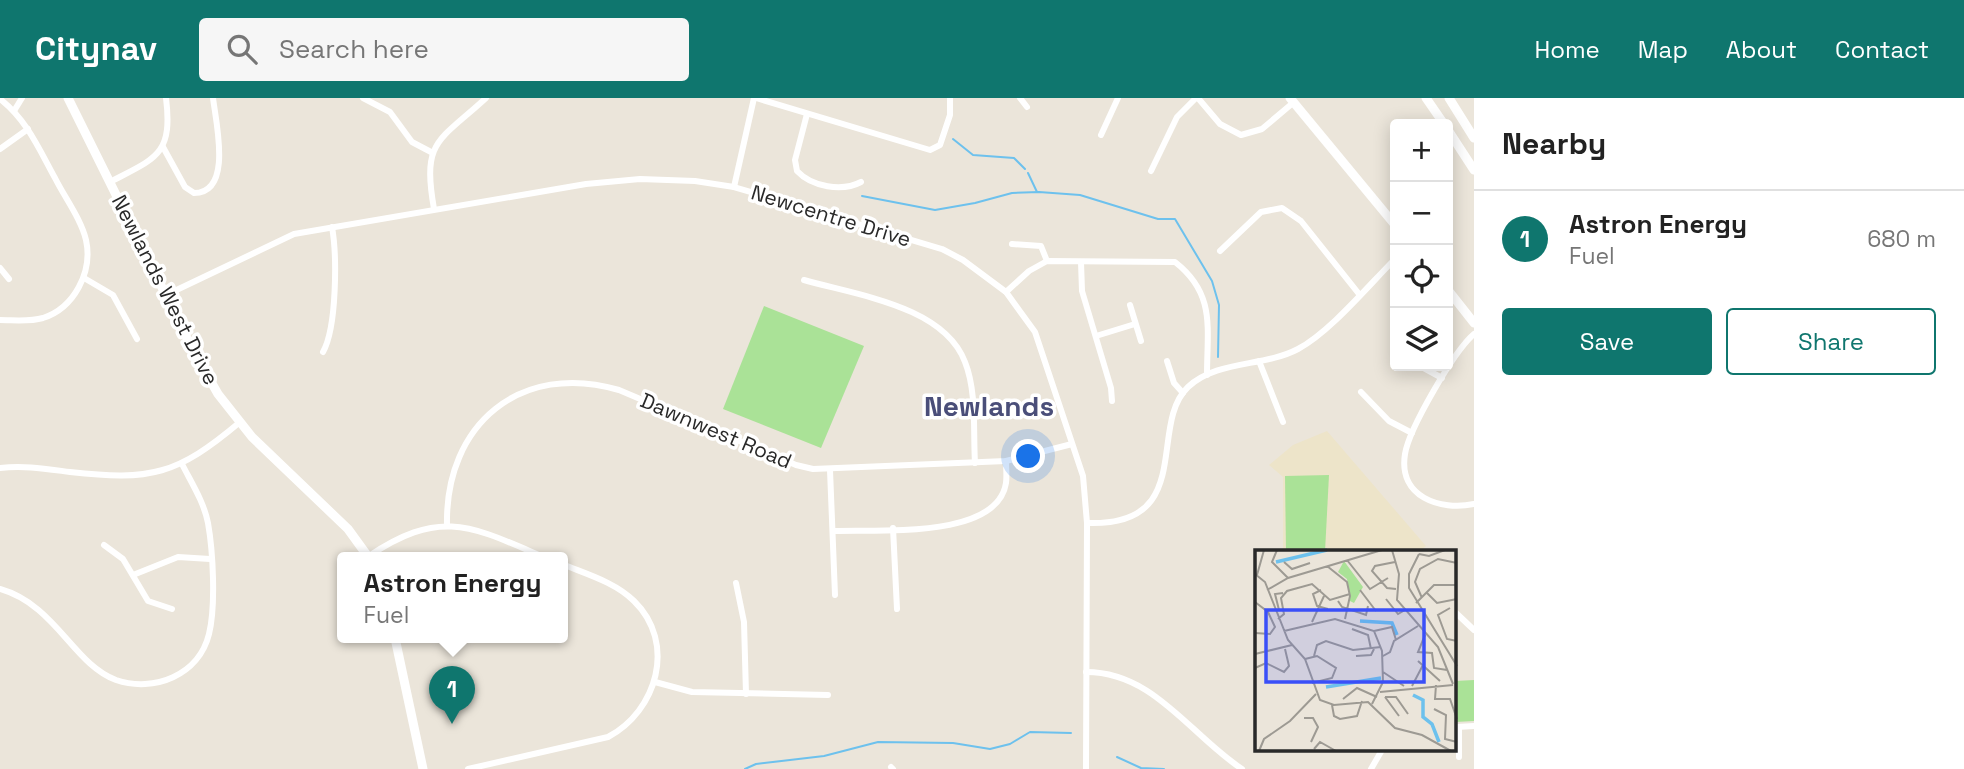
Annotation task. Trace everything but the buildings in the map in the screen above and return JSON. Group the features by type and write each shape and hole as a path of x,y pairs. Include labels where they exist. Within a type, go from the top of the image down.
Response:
{"street":[{"path":"14,111 22,98"},
{"name":"Newlands West Drive","path":"68,98 208,378 240,422 348,529 365,552"},
{"path":"110,182 147,162 163,147 169,134 166,98"},
{"path":"163,147 189,190 198,193 209,189 215,182 218,163 213,98"},
{"path":"363,98 390,112 412,142 431,152"},
{"path":"434,209 428,176 431,152 486,98"},
{"path":"734,187 755,98 930,150 940,145 950,115 950,98"},
{"path":"1020,98 1027,107"},
{"path":"1101,135 1118,98"},
{"path":"1151,171 1177,117 1197,98 1220,124 1241,135 1262,129 1292,100 1390,219"},
{"path":"1426,98 1441,119"},
{"path":"1449,98 1474,138"},
{"path":"0,100 14,111 29,129 83,234 87,256 84,278 69,301 55,313 29,321 0,320"},
{"path":"807,114 795,160 797,171 834,188 844,189 861,183"},
{"path":"0,149 29,129"},
{"path":"1453,138 1474,170"},
{"name":"Newcentre Drive","path":"166,295 294,234 617,180 665,179 734,187 942,250 963,260 1006,292 1035,332 1083,476 1087,523 1086,769"},
{"path":"1220,251 1261,212 1282,208 1301,222 1359,294"},
{"path":"323,352 328,338 335,277 332,227"},
{"path":"1012,244 1041,246 1047,261"},
{"path":"1006,292 1029,271 1047,261 1175,262 1187,271 1207,303 1207,375"},
{"path":"1081,262 1082,291 1112,401"},
{"path":"1087,523 1114,522 1126,517 1143,507 1156,492 1166,465 1174,410 1183,393 1207,375 1293,351 1310,341 1390,264"},
{"path":"0,268 9,279"},
{"path":"84,278 113,295 137,339"},
{"path":"804,280 917,313 949,335 966,363 971,383 975,463"},
{"path":"1453,296 1474,323"},
{"path":"1130,305 1141,341"},
{"path":"1096,336 1135,324"},
{"path":"1474,334 1443,378 1412,433 1405,462 1415,490 1428,502 1442,506 1474,504"},
{"path":"1167,361 1174,383 1183,393"},
{"path":"1259,361 1283,422"},
{"path":"1430,371 1443,378"},
{"name":"Dawnwest Road","path":"447,524 451,472 462,448 478,426 512,397 555,383 599,384 619,390 796,465 830,470 1006,461 1072,444"},
{"path":"1361,392 1389,421 1412,433"},
{"path":"0,468 36,468 130,477 183,464 240,422"},
{"path":"834,531 960,524 981,515 1003,491 1006,461"},
{"path":"0,589 22,597 45,614 106,675 117,680 151,685 171,679 184,671 207,642 212,613 207,521 183,464"},
{"path":"830,470 835,594"},
{"path":"378,552 415,532 447,524 480,530 533,552"},
{"path":"893,528 897,610"},
{"path":"104,545 124,559 151,604 172,609"},
{"path":"133,575 178,557 210,559"},
{"path":"468,769 503,765 597,741 618,731 640,711 656,682 656,642 645,614 634,600 615,587 568,567"},
{"path":"736,583 744,622 746,694"},
{"path":"1456,616 1474,630"},
{"path":"396,643 423,769"},
{"path":"1086,671 1113,673 1144,687 1242,769"},
{"path":"656,682 692,692 828,695"},
{"path":"1459,757 1457,727 1474,726"},
{"path":"1371,769 1381,752"}],"shaded area":[{"path":"1327,431 1426,546 1421,550 1283,550 1283,477 1269,465 1293,445"}],"green space":[{"path":"764,306 864,346 821,448 723,409"},
{"path":"1329,475 1325,550 1286,550 1285,476"},
{"path":"1474,680 1474,721 1456,722 1456,681"}],"waterway":[{"path":"953,139 973,155 1014,158 1025,169"},
{"path":"1028,173 1037,192"},
{"path":"862,196 935,210 1012,193 1080,195 1158,219 1175,219 1212,281 1219,305 1218,357"},
{"path":"745,769 756,764 824,756 878,742 953,743 990,749 1010,744 1030,732 1071,733"},
{"path":"1117,757 1141,768 1164,769"}],"place":[{"name":"Astron Energy","path":"452,724"}],"district":[{"name":"Newlands","path":"989,406"}]}
